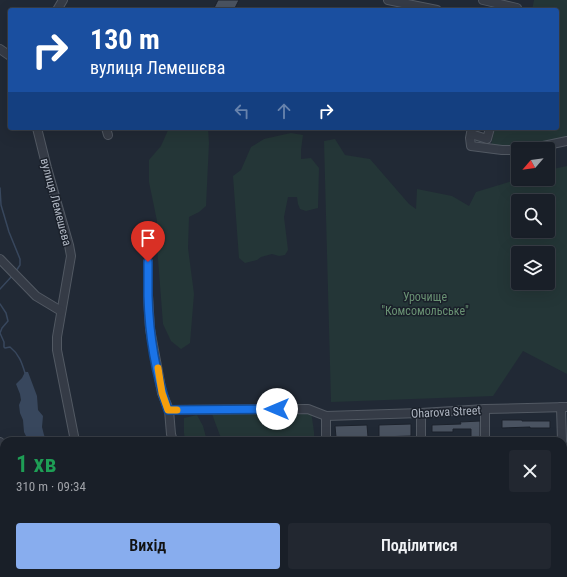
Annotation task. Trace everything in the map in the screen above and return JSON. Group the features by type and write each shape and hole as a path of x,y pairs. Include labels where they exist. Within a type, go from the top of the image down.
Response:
{"street":[{"path":"388,0 429,8"},
{"path":"483,0 499,7 518,8"},
{"name":"вулиця Лемешєва","path":"38,130 71,256 57,337 57,350 74,437"},
{"path":"489,130 487,139 472,131 470,138 471,146 511,150"},
{"path":"555,144 567,141"},
{"path":"0,259 36,296 61,311"},
{"path":"148,262 150,329 162,393 168,410 172,437"},
{"path":"562,437 564,407"},
{"name":"Oharova Street","path":"326,416 564,407"},
{"path":"168,410 308,409 326,416 326,437"},
{"path":"485,409 485,437"},
{"path":"422,413 422,437"}],"green space":[{"path":"534,0 567,0 567,138 543,142 511,142 511,147 491,145 495,130 559,130 559,8 532,8"},
{"path":"168,130 208,130 209,143 206,206 199,212 189,217 188,248 194,294 190,343 181,349 171,341 163,324 157,246 157,221 149,182 149,160 161,146"},
{"path":"291,133 303,135 301,159 311,158 319,168 318,208 306,211 300,209 297,197 288,197 284,217 288,250 285,255 279,256 272,254 245,263 239,258 233,176 241,170 251,147 264,139"},
{"name":"Урочище \"Комсомольське\"","path":"335,139 345,155 370,159 409,204 416,209 417,189 452,196 469,206 476,192 511,181 511,186 555,186 555,169 567,166 567,374 523,351 493,396 331,402 324,141"},
{"path":"212,409 311,411 314,437 221,437 212,414"},
{"path":"197,415 203,426 206,437 184,437 184,418"}],"water":[{"path":"25,372 28,372 37,396 38,410 43,416 42,427 45,437 26,437 24,432 23,420 19,405 21,400 20,394 16,384"}],"building":[{"path":"218,0 239,0 235,8 214,8"},
{"path":"502,420 550,421 550,428 502,428"},
{"path":"480,421 480,437 471,437 471,429 453,429 453,432 432,432 432,425 461,424 460,422"},
{"path":"411,424 411,436 379,437 379,425"},
{"path":"367,425 368,437 336,437 335,426"}],"waterway":[{"path":"0,188 1,205 9,232 20,259 20,265 16,271"},
{"path":"0,289 12,276"},
{"path":"0,304 6,313 8,321 0,333"},
{"path":"0,333 4,342 4,347 10,347 16,353 25,373"}],"slow traffic":[{"path":"158,368 162,393 168,410 177,410"}],"route":[{"path":"148,262 150,329 162,393 168,410 277,409"}]}
